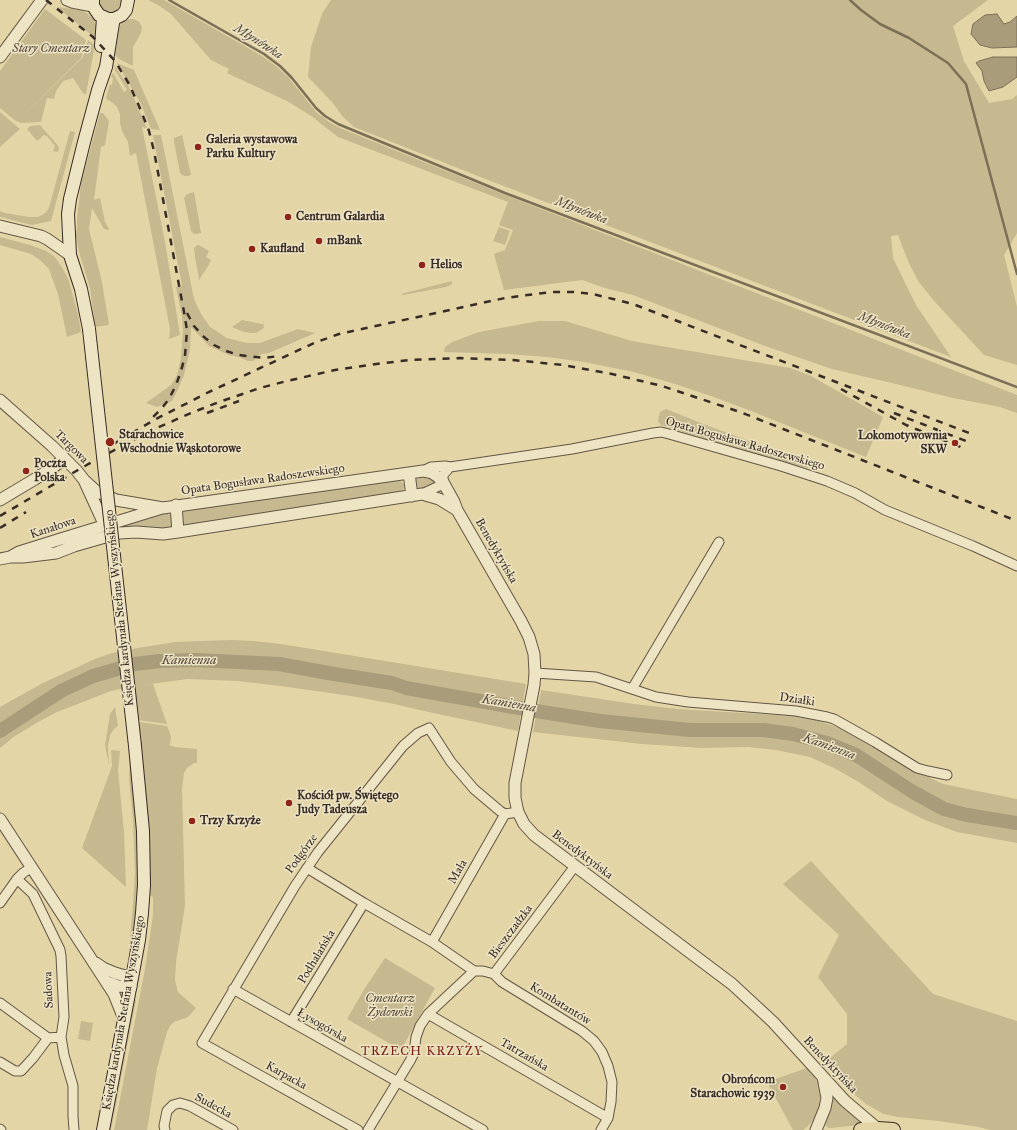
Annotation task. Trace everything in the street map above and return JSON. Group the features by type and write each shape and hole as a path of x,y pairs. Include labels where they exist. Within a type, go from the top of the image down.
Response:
{"main road":[{"path":"93,3 99,15 109,18 122,15 126,10 128,0"},
{"name":"Księdza kardynała Stefana Wyszyńskiego","path":"103,1130 139,940 144,885 143,830 89,329 81,289 70,255 68,223 70,199 98,90 106,67 113,22 109,18"},
{"path":"861,1130 893,1130"}],"street":[{"path":"0,57 42,0"},
{"path":"67,0 89,4 93,3"},
{"path":"0,226 41,236 48,239 70,255"},
{"name":"Targowa","path":"0,400 65,459 84,480 105,526"},
{"name":"Opata Bogusława Radoszewskiego","path":"84,480 96,491 116,500 163,508 423,471 431,467 450,467 572,449 661,432 781,466 827,481 855,493 885,510 973,546 1017,566"},
{"path":"0,500 65,459"},
{"path":"408,473 417,495 439,486 443,482 443,475 450,467"},
{"name":"Benedyktyńska","path":"423,471 432,473 443,482 457,510 521,621 529,637 534,654 534,685 515,783 515,798 518,812 524,824 534,835 732,984 773,1022 853,1108 878,1129"},
{"name":"Benedyktyńska","path":"105,526 112,531 120,533 136,532 163,534 417,495 439,499 457,510"},
{"path":"176,505 178,532"},
{"name":"Kanałowa","path":"5,558 49,542 163,508"},
{"name":"Kanałowa","path":"5,558 56,553 74,546 120,533"},
{"path":"632,689 718,544"},
{"name":"Działki","path":"535,673 596,677 656,697 688,702 796,711 827,717 834,719 917,768 947,775"},
{"name":"Podgórze","path":"202,1042 295,886 318,852 404,746 418,733 429,728 451,762 474,789 505,814"},
{"path":"505,814 518,812"},
{"name":"Mała","path":"432,942 505,814"},
{"path":"0,819 107,982 114,994 124,1019"},
{"name":"Bieszczadzka","path":"474,971 483,971 494,974 575,866"},
{"path":"0,903 17,879 23,873 32,868"},
{"path":"307,868 432,942 474,971 428,1014 420,1026 416,1037 414,1053 368,1130"},
{"name":"Sadowa","path":"17,879 33,894 60,950 64,1017 61,1037 64,1055 73,1086 74,1130"},
{"name":"Podhalańska","path":"291,1022 364,903"},
{"path":"92,960 109,971 132,982"},
{"name":"Kombatantów","path":"494,974 502,982 582,1031 594,1041 602,1052 608,1066 612,1082 612,1102 608,1118 601,1130"},
{"path":"107,982 118,986 132,982"},
{"name":"Łysogórska","path":"233,989 483,1130"},
{"path":"0,1003 48,1038 61,1037"},
{"name":"Tatrzańska","path":"428,1014 608,1118"},
{"path":"0,1062 15,1071 21,1071 48,1038"},
{"name":"Karpacka","path":"202,1042 358,1130"},
{"path":"816,1130 825,1108 826,1098 823,1077"},
{"name":"Sudecka","path":"165,1130 166,1117 169,1109 178,1103 184,1103 233,1130"}],"green space":[{"path":"99,0 121,0 121,3 117,10 109,13 101,8"},
{"path":"148,0 164,0 262,56 289,78 316,112 340,128 498,192 1017,395 1017,413 1000,407 953,398 832,369 765,346 633,295 582,280 504,290 494,254 505,250 513,230 499,225 508,202 338,137 313,117 287,101 227,73 229,69 211,60 171,14"},
{"path":"331,0 988,0 953,26 964,61 989,103 1012,99 1017,95 1017,233 1004,255 1017,307 1017,365 984,355 935,302 918,281 898,235 891,236 893,258 916,305 951,357 483,178 354,127 343,117 332,102 308,77 311,47 322,14"},
{"path":"57,7 81,10 88,14 94,19 96,26 95,38"},
{"name":"Stary Cmentarz","path":"45,9 86,40 82,57 17,122 0,108 0,71"},
{"path":"134,19 139,22 142,27 141,33 133,47 133,66 119,59 115,55 118,29 125,20"},
{"path":"88,40 95,45 86,94 83,93 73,78 63,81 56,91 54,99 47,98 41,122 20,123 18,121 83,57"},
{"path":"117,63 134,70 160,130 151,129 141,104"},
{"path":"114,65 129,87 147,128 142,127 165,242 180,335 169,339 170,329 136,153 130,156 128,142 122,131 120,123 120,114 117,107 106,98 110,84 112,85 113,78 111,77 113,73 124,92 127,90 115,70"},
{"path":"0,112 20,129 0,147"},
{"path":"100,113 103,113 109,121 105,145 101,147 94,200 100,198 105,222 109,229 104,229 92,208 89,229 102,282 109,325 95,327 90,288 79,252 75,232 77,231 81,184"},
{"path":"40,125 59,147 58,152 53,151 55,146 47,136 44,135 37,141 27,129 30,126"},
{"path":"70,131 75,132 51,221 32,225 0,217 0,211 29,217 38,217 48,210"},
{"path":"153,135 161,135 194,299 201,314 210,327 227,338 247,343 260,343 298,329 315,333 269,353 261,354 253,361 248,361 229,355 209,346 191,327 190,350 184,375 172,401 157,407 146,403 171,385 177,375 181,358 183,330 182,316 176,287 184,285 182,285"},
{"path":"182,135 191,175 188,176 184,176 180,173 174,141 174,138"},
{"path":"194,192 201,233 194,234 191,231 184,198 187,194"},
{"path":"499,227 510,231 505,245 493,241"},
{"path":"0,237 30,245 46,251 54,256 68,278 78,314 81,332 67,337 58,294 49,269 31,254 0,245"},
{"path":"197,245 209,251 206,257 211,260 199,280 194,250"},
{"path":"452,281 451,285 446,287 403,295 401,294"},
{"path":"242,320 263,323 264,328 256,333 252,333 244,332 232,327"},
{"path":"539,321 565,321 632,341 790,368 811,376 883,417 866,457 711,396 634,372 584,362 547,357 444,352 445,347 452,342 479,332"},
{"path":"666,409 803,461 809,468 793,466 661,425 658,421 660,412"},
{"path":"419,476 429,477 438,483 420,490 415,485 415,481"},
{"path":"398,480 405,486 402,492 184,526 182,523 181,511 184,509"},
{"path":"166,513 173,518 170,528 125,528 124,526 126,523"},
{"path":"230,640 281,644 526,684 518,731 351,696 237,681 188,679 135,686 153,684 167,724 138,720 134,686 111,691 57,712 15,736 0,748 0,707 43,683 95,659 112,653 175,642"},
{"path":"541,690 677,709 793,716 819,721 843,729 918,772 943,784 1017,799 1017,843 957,832 925,820 887,801 834,768 810,757 776,750 748,747 702,748 642,744 533,732"},
{"path":"115,707 118,726 110,735 108,746 109,766 105,745 110,714"},
{"path":"139,722 167,726 171,736 170,745 166,744 175,747 197,749 197,763 194,763 187,768 184,773 182,789 185,906 176,962 175,980 178,992 196,1008 188,1017 174,1022 167,1032 157,1068 147,1130 114,1130 145,969 153,915 153,897 150,895 148,875"},
{"path":"111,750 120,751 118,770 124,832 126,887 82,848 112,766"},
{"path":"130,753 138,825 139,885 131,960 129,957 129,951 135,872 133,820 129,779"},
{"path":"811,861 933,994 1017,1021 1017,1130 990,1130 979,1127 884,1114 866,1104 849,1090 824,1063 847,1044 847,1014 818,977 839,935 783,884"},
{"name":"Cmentarz Żydowski","path":"385,958 435,988 401,1050 347,1019"},
{"path":"133,998 136,1000 111,1130 108,1130"},
{"path":"81,1021 93,1023 90,1041 78,1039"},
{"path":"807,1068 818,1083 820,1103 818,1112 814,1119 803,1130 793,1130 767,1082"},
{"path":"830,1091 861,1121 859,1125 827,1127 825,1120"}],"shaded area":[{"path":"997,14 1004,24 1010,22 1017,16 1017,47 992,48 980,45 971,34 973,24 985,15"},
{"path":"993,57 1017,57 1017,77 1003,87 989,91 984,81 982,71 976,63"}],"waterway":[{"name":"Młynówka","path":"169,0 264,54 280,66 292,78 316,108 338,124 505,193 1017,387"},
{"path":"850,0 880,24 909,38 948,63 966,84 1017,274"},
{"name":"Kamienna","path":"0,731 61,691 93,676 135,664 160,661 196,660 279,664 392,683 406,688 600,721 690,730 763,730 793,734 827,743 856,755 913,792 944,809 967,815 1017,823"}],"railway":[{"path":"46,0 93,37 115,61 129,84 149,131 187,330 185,356 176,385 169,399 152,418"},
{"path":"132,433 209,392 314,343 339,334 505,298 551,292 593,294 633,304 969,433"},
{"path":"187,313 194,326 204,337 214,345 226,351 239,355 264,358 279,356"},
{"path":"0,516 83,467 150,431 219,402 260,388 335,370 410,360 460,358 513,360 563,365 612,374 662,386 740,412 1017,521"},
{"path":"841,389 906,425 963,448"},
{"path":"207,413 239,401"},
{"path":"894,413 966,441"},
{"path":"112,445 136,430"},
{"path":"0,528 26,512"}],"place":[{"name":"Galeria wystawowa Parku Kultury","path":"198,147"},
{"name":"Centrum Galardia","path":"288,217"},
{"name":"mBank","path":"319,241"},
{"name":"Kaufland","path":"252,249"},
{"name":"Helios","path":"422,265"},
{"name":"Starachowice Wschodnie Wąskotorowe","path":"110,442"},
{"name":"Lokomotywownia SKW","path":"955,443"},
{"name":"Poczta Polska","path":"26,471"},
{"name":"Kościół pw. Świętego Judy Tadeusza","path":"289,803"},
{"name":"Trzy Krzyże","path":"192,821"},
{"name":"Obrońcom Starachowic 1939","path":"783,1087"}],"district":[{"name":"TRZECH KRZYŻY","path":"422,1052"}]}
